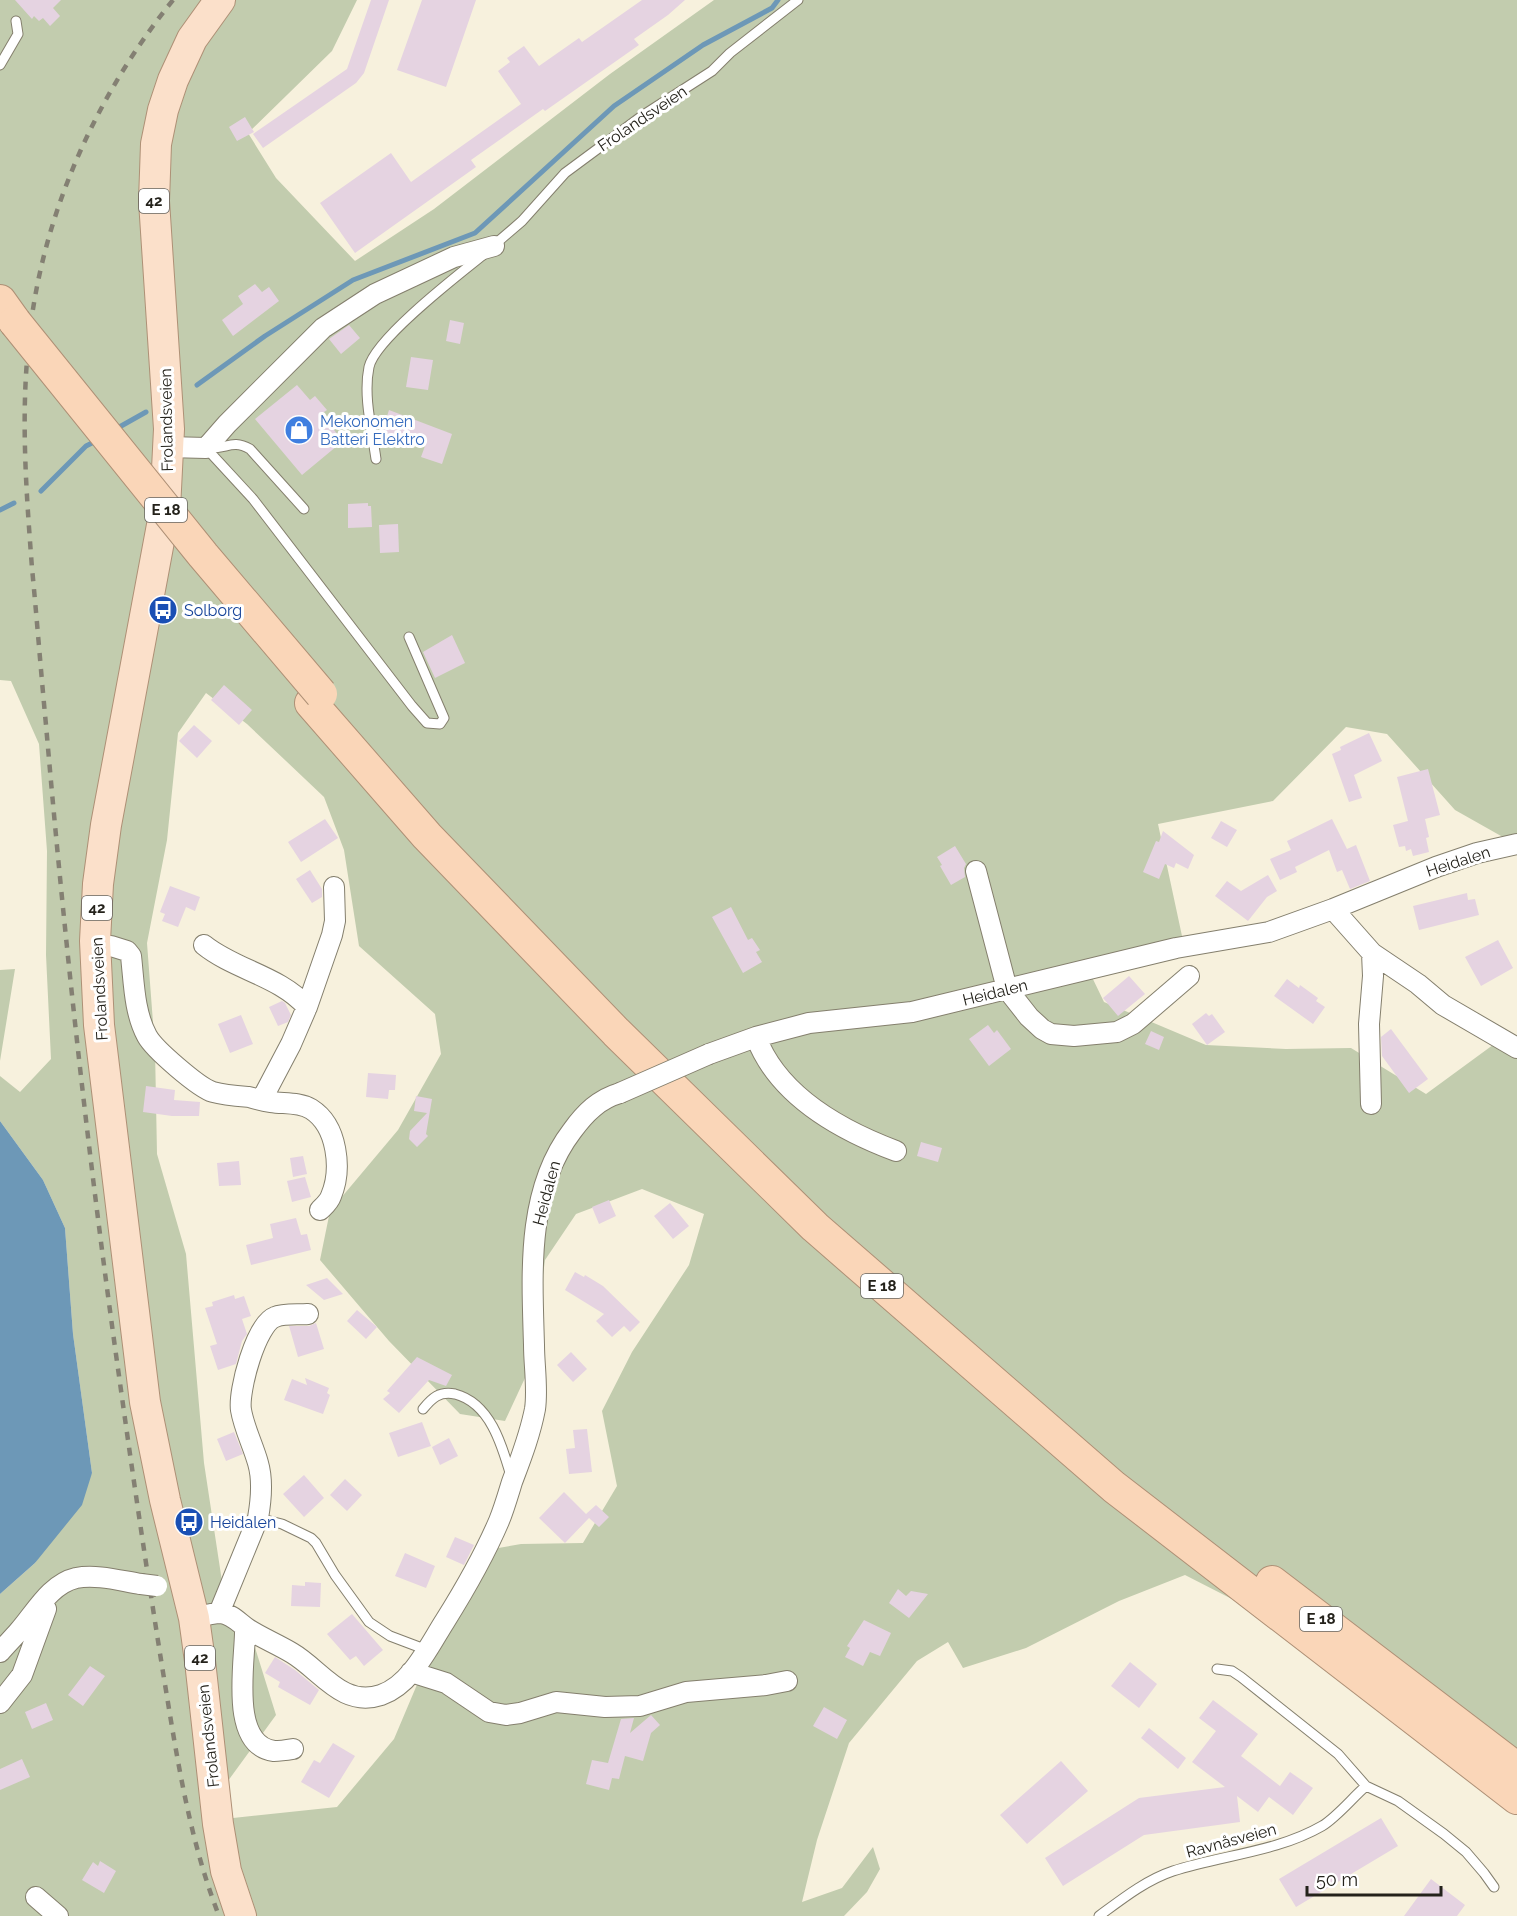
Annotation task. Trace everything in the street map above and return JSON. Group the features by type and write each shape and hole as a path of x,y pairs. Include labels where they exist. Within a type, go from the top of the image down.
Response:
{"highway":[{"name":"E 18","path":"7,322 199,570 316,699 627,1022 960,1334 1117,1462 1517,1769"},
{"name":"E 18","path":"316,699 427,836 616,1032 814,1227 1114,1487 1517,1798"}],"main road":[{"name":"Frolandsveien","path":"220,0 192,39 172,80 156,144 154,201 168,447 165,509 106,825 98,884 95,941 99,1025 145,1402 165,1500 187,1585 207,1615 202,1673 218,1824 226,1871 241,1916"}],"street":[{"path":"168,447 206,448 226,424 323,328 375,294 454,257 494,246"},
{"name":"Heidalen","path":"207,1615 230,1616 248,1629 294,1654 337,1689 351,1696 365,1698 381,1695 395,1689 411,1672 427,1650 480,1562 500,1520 529,1439 535,1405 532,1296 537,1217 549,1169 559,1147 585,1113 607,1097 709,1054 756,1037 810,1023 912,1012 1176,948 1269,932 1436,867 1477,853 1517,844"},
{"path":"976,870 1007,989 1029,1017 1042,1029 1058,1036 1117,1032 1133,1024 1189,976"},
{"path":"320,1210 331,1199 337,1180 337,1156 330,1132 318,1114 309,1108 262,1100 307,1007 333,935 334,888"},
{"path":"1333,909 1372,953 1418,984 1443,1005 1517,1048"},
{"path":"204,945 215,954 291,992 307,1007"},
{"name":"Frolandsveien","path":"111,946 127,951 131,956 137,1009 148,1037 165,1055 201,1086 212,1092 262,1100"},
{"path":"1371,1104 1369,1024 1373,976 1372,953"},
{"path":"756,1037 772,1069 789,1089 831,1120 867,1140 896,1151"},
{"path":"207,1615 258,1518 261,1476 241,1413 240,1402 256,1341 265,1324 275,1317 308,1314"},
{"path":"0,1652 60,1585 76,1578 101,1578 149,1585 187,1585"},
{"path":"2,1711 22,1675 52,1593"},
{"path":"248,1629 245,1632 242,1700 246,1723 253,1738 264,1747 274,1751 293,1749"},
{"path":"411,1672 447,1683 489,1712 506,1715 556,1702 605,1707 640,1706 686,1692 787,1681"},
{"path":"36,1897 58,1916"}],"lane":[{"name":"Frolandsveien","path":"376,459 367,389 369,365 385,339 522,221 565,173 642,116 712,71 730,53 798,0"},
{"path":"0,65 18,34 16,21"},
{"path":"206,448 240,444 250,449 304,509"},
{"path":"206,448 253,499 420,715 427,723 440,724 444,718 442,711 409,637"},
{"path":"423,1409 432,1398 439,1394 451,1393 466,1397 477,1405 486,1415 503,1448 513,1481"},
{"path":"258,1518 282,1524 310,1538 316,1543 335,1575 369,1622 390,1636 427,1650"},
{"path":"1217,1669 1232,1671 1241,1677 1338,1754 1366,1785 1398,1801 1444,1834 1466,1852 1494,1887"},
{"name":"Ravnåsveien","path":"1099,1916 1132,1891 1172,1871 1295,1838 1324,1825 1366,1785"}],"green space":[{"path":"0,0 357,0 332,51 248,133 276,178 355,261 434,209 610,74 714,0 1517,0 1517,845 1455,810 1387,734 1346,727 1273,801 1158,824 1182,936 1097,968 1090,973 1104,1002 1206,1045 1286,1049 1351,1048 1426,1094 1497,1042 1517,1052 1517,1789 1277,1622 1185,1575 1119,1601 1026,1648 963,1668 948,1642 917,1661 849,1743 817,1840 802,1902 842,1888 873,1847 880,1869 867,1892 844,1916 0,1916 0,1594 35,1563 92,1473 73,1334 65,1228 43,1180 0,1121 0,1076 20,1092 51,1059 46,955 47,851 39,744 11,681 0,680","holes":["206,693 247,724 324,797 344,850 359,946 435,1014 441,1054 398,1130 330,1211 320,1260 389,1341 460,1414 505,1421 531,1365 545,1260 576,1214 642,1189 704,1214 689,1265 632,1352 602,1411 617,1486 583,1543 521,1544 487,1550 435,1642 394,1739 337,1807 233,1818 217,1796 276,1715 253,1641 223,1588 204,1463 186,1254 157,1154 155,1049 147,943 167,840 178,733"]},
{"path":"15,969 0,1061 0,970"}],"water":[{"path":"0,1121 43,1180 65,1228 73,1334 92,1473 82,1505 35,1563 0,1594"}],"building":[{"path":"15,0 61,0 53,8 60,16 50,26 43,18 39,21 34,16 32,19"},
{"path":"371,0 389,0 364,73 356,83 263,148 253,134 347,69"},
{"path":"422,0 476,0 446,87 397,70"},
{"path":"642,0 685,0 634,39 639,45 471,160 476,167 355,253 320,203 391,153 411,182 521,104 498,71 510,62 507,58 524,46 539,66 579,38 582,42"},
{"path":"245,117 254,132 237,141 229,127"},
{"path":"255,284 262,292 269,287 279,301 233,336 222,320 243,304 238,296"},
{"path":"450,320 464,323 460,344 446,341"},
{"path":"349,325 360,338 341,354 329,339"},
{"path":"411,357 433,360 428,390 406,387"},
{"path":"297,385 310,400 315,396 327,410 321,414 343,441 302,475 255,419"},
{"path":"389,410 452,434 442,464 421,457 425,446 382,432"},
{"path":"368,503 368,506 371,506 372,527 348,528 348,504"},
{"path":"398,524 399,552 380,553 379,525"},
{"path":"452,635 465,663 435,678 423,652"},
{"path":"224,685 252,710 239,725 211,700"},
{"path":"194,725 212,741 197,758 179,741"},
{"path":"1369,733 1382,761 1354,775 1362,798 1349,802 1332,754 1341,750 1340,747"},
{"path":"1428,769 1440,815 1425,819 1429,837 1426,838 1429,852 1413,856 1411,849 1406,851 1405,846 1399,847 1393,825 1408,821 1397,777"},
{"path":"325,819 338,838 301,862 288,842"},
{"path":"1332,819 1347,849 1356,845 1370,881 1350,889 1342,870 1337,872 1329,850 1295,867 1297,872 1280,880 1270,859 1291,850 1287,841"},
{"path":"1221,821 1237,830 1227,847 1211,838"},
{"path":"1163,831 1194,855 1188,869 1176,863 1174,868 1165,864 1159,879 1143,872 1156,841 1159,842"},
{"path":"955,846 966,864 965,877 951,885 937,857"},
{"path":"310,870 322,889 322,897 312,903 296,879"},
{"path":"1268,875 1277,891 1267,897 1248,921 1215,896 1227,881 1241,891"},
{"path":"170,886 200,897 195,911 186,907 178,927 162,921 165,914 160,912"},
{"path":"1467,893 1468,900 1475,899 1479,915 1419,930 1413,906"},
{"path":"731,907 748,940 752,938 760,950 756,952 762,962 743,973 712,917"},
{"path":"1498,940 1513,968 1481,986 1465,957"},
{"path":"1129,976 1145,994 1118,1016 1103,998"},
{"path":"1287,979 1318,998 1316,1001 1325,1007 1313,1024 1274,996"},
{"path":"282,1001 291,1015 288,1022 278,1026 269,1007"},
{"path":"1206,1013 1209,1016 1212,1014 1225,1032 1207,1045 1192,1024"},
{"path":"241,1015 253,1044 230,1053 218,1024"},
{"path":"988,1025 994,1033 997,1030 1011,1049 989,1066 969,1039"},
{"path":"1391,1029 1428,1079 1409,1093 1382,1056 1381,1037"},
{"path":"1151,1031 1164,1037 1159,1050 1145,1044"},
{"path":"368,1073 396,1075 395,1090 389,1090 388,1099 366,1097"},
{"path":"146,1086 175,1090 174,1100 200,1102 199,1116 172,1116 143,1112"},
{"path":"416,1096 432,1099 426,1134 428,1136 417,1147 409,1139 410,1131 427,1113 414,1111"},
{"path":"921,1142 942,1148 938,1162 917,1156"},
{"path":"303,1156 307,1174 293,1177 290,1158"},
{"path":"239,1161 241,1185 219,1186 217,1163"},
{"path":"305,1177 311,1197 292,1202 287,1181"},
{"path":"609,1200 616,1216 599,1224 592,1207"},
{"path":"670,1203 689,1226 673,1239 654,1216"},
{"path":"296,1218 301,1235 307,1234 311,1250 251,1265 246,1245 273,1238 270,1224"},
{"path":"575,1272 603,1286 640,1322 630,1332 624,1326 612,1337 596,1321 604,1314 565,1290"},
{"path":"327,1278 343,1294 324,1300 306,1285"},
{"path":"234,1295 235,1299 244,1296 251,1316 242,1319 247,1334 242,1341 236,1364 218,1370 210,1346 217,1344 205,1308 213,1306 212,1302"},
{"path":"357,1310 377,1327 366,1339 347,1321"},
{"path":"316,1323 324,1349 298,1357 289,1326 309,1326"},
{"path":"571,1352 587,1369 573,1382 557,1365"},
{"path":"417,1357 452,1375 446,1386 429,1380 399,1413 383,1399 390,1393 387,1391"},
{"path":"305,1378 329,1388 327,1393 330,1395 323,1414 284,1400 292,1379 307,1385"},
{"path":"422,1422 431,1446 398,1457 389,1433"},
{"path":"587,1429 592,1472 569,1474 566,1449 575,1448 573,1430"},
{"path":"234,1432 243,1454 226,1461 217,1439"},
{"path":"449,1438 458,1456 440,1465 432,1447"},
{"path":"304,1475 324,1498 304,1517 283,1494"},
{"path":"345,1479 362,1495 347,1511 330,1495"},
{"path":"564,1492 586,1514 596,1505 609,1517 599,1527 589,1518 565,1543 539,1518"},
{"path":"455,1537 474,1545 464,1565 446,1557"},
{"path":"405,1553 435,1566 426,1588 395,1576"},
{"path":"305,1582 321,1583 320,1607 291,1606 292,1585 305,1586"},
{"path":"898,1589 906,1596 911,1591 928,1594 909,1618 889,1603"},
{"path":"352,1614 383,1650 364,1666 356,1656 350,1660 327,1634"},
{"path":"864,1620 891,1633 880,1656 870,1652 863,1666 845,1657 850,1648 847,1646"},
{"path":"275,1657 319,1690 310,1705 278,1687 280,1682 265,1673"},
{"path":"1130,1662 1157,1684 1139,1708 1111,1686"},
{"path":"90,1666 105,1676 83,1706 68,1695"},
{"path":"1213,1700 1258,1734 1241,1756 1280,1786 1290,1772 1313,1788 1293,1815 1269,1797 1258,1812 1237,1796 1240,1822 1144,1835 1063,1886 1045,1858 1139,1798 1225,1787 1192,1762 1216,1731 1199,1718"},
{"path":"46,1703 53,1720 32,1729 25,1712"},
{"path":"824,1707 847,1720 837,1739 813,1726"},
{"path":"651,1715 660,1725 651,1733 643,1761 625,1756 619,1779 612,1778 609,1790 586,1784 592,1760 608,1763 621,1719 634,1718 630,1733"},
{"path":"1149,1728 1186,1758 1178,1769 1141,1738"},
{"path":"333,1743 355,1756 329,1798 301,1782 314,1760 320,1763"},
{"path":"22,1759 30,1777 0,1790 0,1769"},
{"path":"1061,1761 1088,1791 1027,1844 1000,1815"},
{"path":"1381,1818 1398,1846 1296,1907 1279,1879"},
{"path":"100,1861 116,1871 104,1893 82,1880 93,1862 98,1866"},
{"path":"1431,1879 1465,1905 1457,1916 1404,1916"}],"waterway":[{"path":"197,385 265,336 353,280 475,233 614,106 703,45 772,8 778,0"},
{"path":"114,430 146,412"},
{"path":"41,491 86,446 98,440"},
{"path":"0,510 14,503"}],"railway":[{"path":"173,0 146,36 98,114 61,198 37,286 30,331 25,390 25,450 32,568 61,890 78,1054 109,1301 130,1454 178,1761 199,1855 219,1916"}],"place":[{"name":"Mekonomen Batteri Elektro","path":"299,430"},
{"name":"Solborg","path":"163,610"},
{"name":"Heidalen","path":"189,1522"}]}
